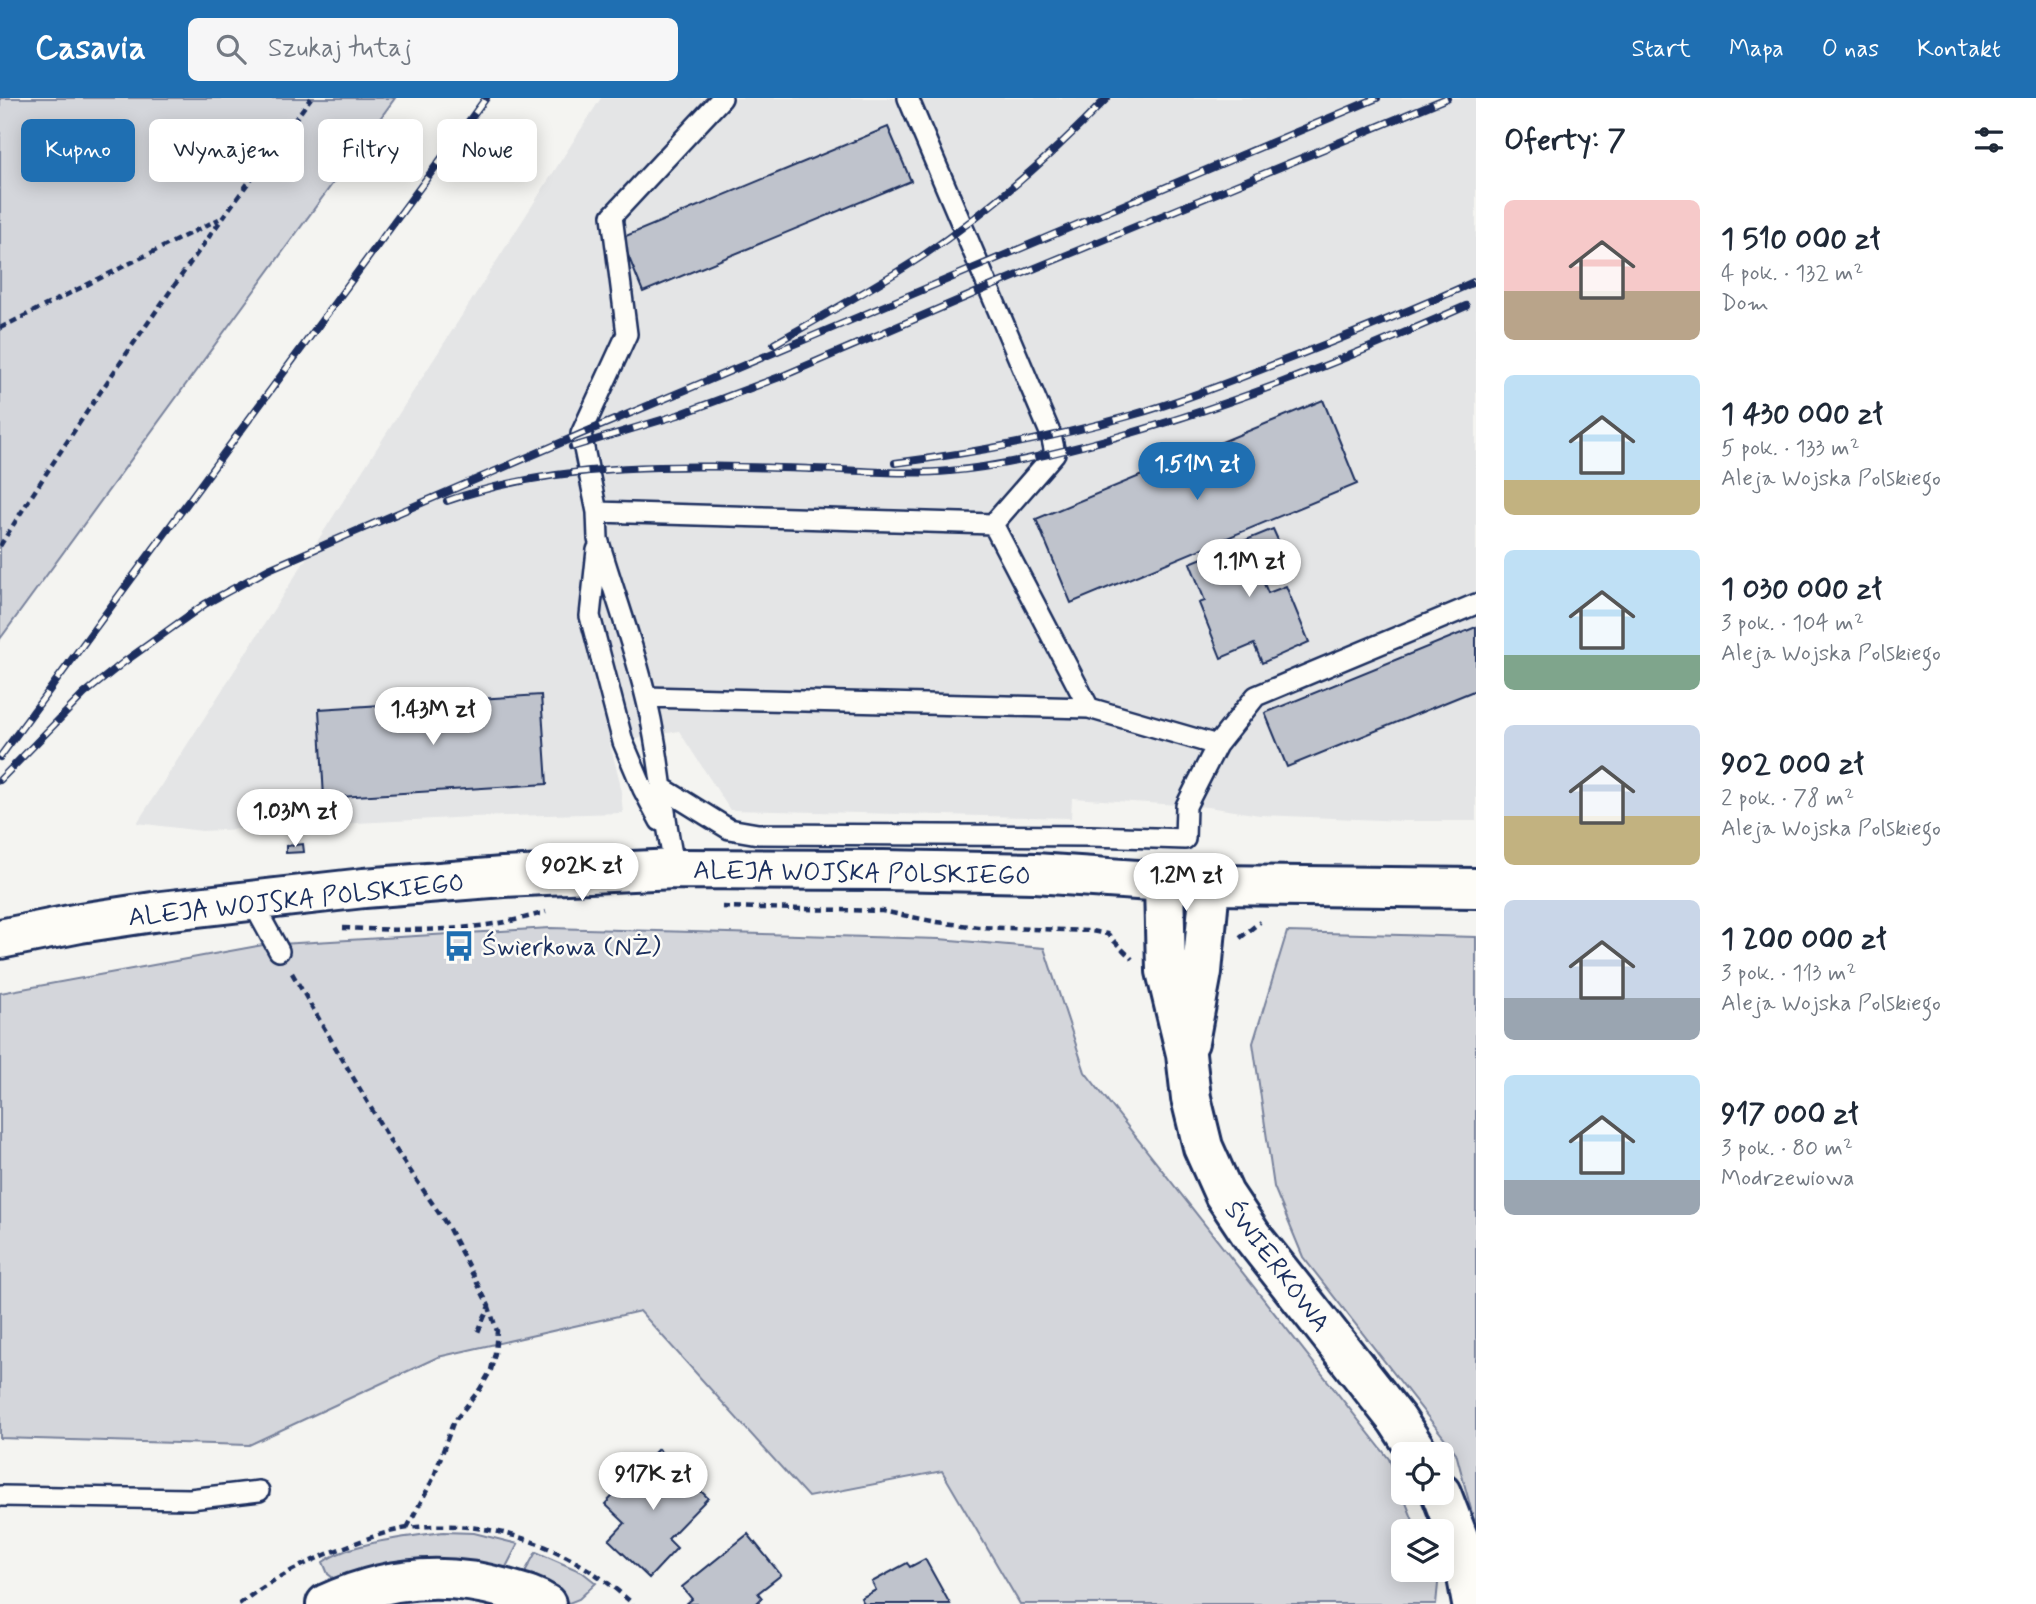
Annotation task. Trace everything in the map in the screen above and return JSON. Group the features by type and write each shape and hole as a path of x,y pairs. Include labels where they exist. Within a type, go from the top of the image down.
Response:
{"main road":[{"name":"ALEJA WOJSKA POLSKIEGO","path":"0,939 92,921 251,900 503,877 671,852 884,870 1035,873 1164,883 1476,888"},
{"path":"1164,883 1166,971 1186,1054"},
{"path":"1186,1054 1202,972 1210,885"},
{"name":"ŚWIERKOWA","path":"1186,1054 1191,1098 1203,1147 1224,1194 1267,1256 1397,1420 1411,1442"},
{"path":"1446,1505 1461,1545 1472,1604"},
{"path":"326,1604 353,1591 395,1580 442,1577 493,1586 547,1604"}],"lane":[{"path":"671,852 624,742 590,616 598,539 597,512 580,434 627,334 612,216 722,98"},
{"path":"908,98 1051,435 1055,453 993,524"},
{"path":"597,512 993,524"},
{"path":"993,524 1089,708"},
{"path":"598,539 646,697 671,852"},
{"path":"661,787 729,830 758,834 1185,839 1186,806 1217,745 1256,696 1476,604"},
{"path":"646,697 1089,708 1217,745"},
{"path":"251,900 279,951"},
{"path":"0,1496 190,1499 259,1491"}],"path":[{"path":"0,546 54,459 221,218 310,98"},
{"path":"0,328 221,218"},
{"path":"718,907 882,911 978,927 1091,931 1107,934 1133,960"},
{"path":"332,927 427,932 454,930 485,926 555,909"},
{"path":"1236,942 1256,923 1268,918"},
{"path":"279,951 392,1144 447,1225 489,1306 497,1331 491,1370 480,1389 453,1423 433,1479 407,1528"},
{"path":"478,1332 489,1306"}],"shaded area":[{"path":"0,98 395,98 380,119 318,119 318,182 334,182 0,639"},
{"path":"601,98 1476,98 1476,821 1260,815 1208,807 1072,798 1071,818 730,810 679,731 610,744 620,782 623,813 472,817 202,831 137,823"},
{"path":"550,928 939,939 1044,948 1085,1072 1389,1459 1391,1505 1407,1505 1412,1519 1391,1519 1391,1582 1437,1582 1436,1604 1020,1604 942,1471 808,1497 640,1311 438,1357 249,1445 0,1438 0,993 263,945"},
{"path":"1287,932 1476,937 1476,1528 1454,1442 1447,1442 1303,1257 1274,1187 1253,1043"},
{"path":"443,1532 474,1533 518,1544 506,1567 497,1572 337,1581 328,1574 323,1562 364,1545"},
{"path":"536,1552 582,1572 596,1583 579,1599 569,1603 526,1581 526,1570"}],"building":[{"path":"888,127 911,181 643,292 621,238"},
{"path":"1323,400 1357,484 1071,603 1036,519"},
{"path":"1273,529 1290,567 1262,579 1268,593 1286,586 1309,642 1262,663 1254,644 1221,658 1199,603 1205,601 1190,563"},
{"path":"1476,627 1476,690 1287,767 1265,713"},
{"path":"541,695 547,784 324,798 319,709"},
{"path":"303,844 304,852 286,853 286,846"},
{"path":"658,1449 708,1498 668,1539 677,1548 649,1578 609,1540 625,1523 605,1504"},
{"path":"748,1534 781,1575 758,1593 762,1598 756,1604 686,1604 692,1599 682,1587"},
{"path":"925,1559 950,1604 864,1604 861,1598 876,1590 872,1582 907,1563 910,1567"}],"railway":[{"path":"0,757 486,98"},
{"path":"774,344 885,280 946,240 1018,182 1107,98"},
{"path":"0,780 84,694 124,662 205,604 269,569 581,434 1377,98"},
{"path":"572,447 678,415 785,375 987,288 1447,98"},
{"path":"895,463 1013,444 1148,411 1326,344 1476,281"},
{"path":"447,501 537,478 628,468 721,467 916,473 1003,464 1138,431 1233,400 1327,365 1466,306"}],"place":[{"name":"Świerkowa (NŻ)","path":"459,946"}]}
